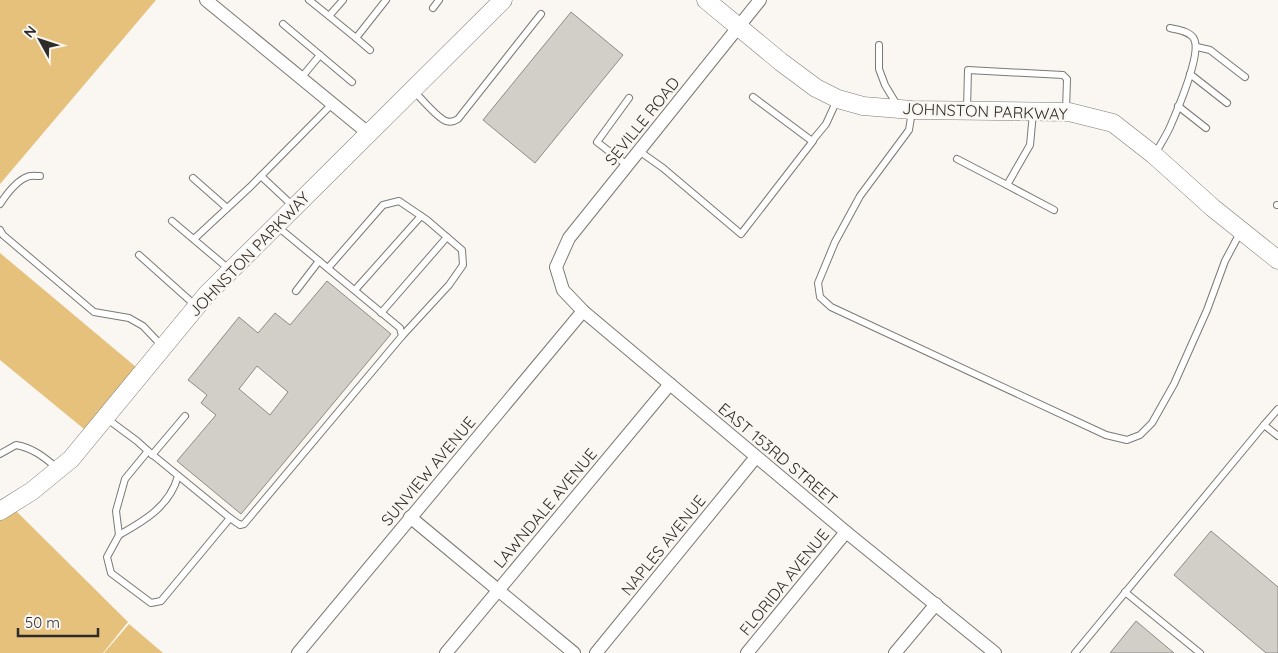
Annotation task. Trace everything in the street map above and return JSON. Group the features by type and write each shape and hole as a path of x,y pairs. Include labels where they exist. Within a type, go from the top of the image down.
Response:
{"street":[{"path":"206,0 368,134"},
{"name":"JOHNSTON PARKWAY","path":"706,0 809,83 838,99 863,106 906,109 1066,112 1113,123 1154,155 1242,230 1276,255"},
{"name":"SEVILLE ROAD","path":"556,267 570,238 760,0"},
{"name":"JOHNSTON PARKWAY","path":"0,511 32,491 71,459 196,307 230,270 496,4"},
{"name":"EAST 153RD STREET","path":"556,267 563,290 583,311 846,532 995,653"},
{"name":"SUNVIEW AVENUE","path":"298,653 583,311"},
{"name":"LAWNDALE AVENUE","path":"446,653 670,384"},
{"name":"NAPLES AVENUE","path":"596,653 756,457"},
{"path":"410,517 574,653"},
{"name":"FLORIDA AVENUE","path":"747,653 846,532"},
{"path":"895,653 936,604"}],"lane":[{"path":"309,0 370,50"},
{"path":"329,16 343,0"},
{"path":"356,38 386,0"},
{"path":"432,8 439,0"},
{"path":"412,90 441,118 453,122 458,119 541,14"},
{"path":"283,24 352,82"},
{"path":"1154,155 1170,129 1190,74 1197,48 1194,37 1187,32 1170,28"},
{"path":"879,45 879,69 885,85 906,109 908,130 860,196 835,242 818,284 820,298 831,307 1106,435 1127,440 1140,435 1152,423 1174,384 1207,310 1225,261 1242,230"},
{"path":"1197,48 1210,50 1245,77"},
{"path":"301,78 320,55"},
{"path":"966,110 968,70 1062,75 1067,79 1066,112"},
{"path":"1190,74 1227,103"},
{"path":"753,97 813,141"},
{"path":"627,165 597,142 629,98"},
{"path":"639,150 663,168 740,234 826,124 838,99"},
{"path":"194,239 261,176 332,104"},
{"path":"1178,106 1206,128"},
{"path":"1007,186 1030,144 1033,111"},
{"path":"957,159 1054,210"},
{"path":"0,204 18,183 28,176 40,176"},
{"path":"261,176 294,207"},
{"path":"193,178 227,208"},
{"path":"105,417 240,526 244,524 402,336 449,285 463,265 462,250 421,216 399,201 384,205 328,268"},
{"path":"355,290 421,216"},
{"path":"172,220 230,270"},
{"path":"276,225 400,328 402,336"},
{"path":"0,230 3,235 94,312 129,318 143,326 163,347"},
{"path":"381,313 447,237"},
{"path":"139,255 196,307"},
{"path":"296,291 319,261"},
{"path":"1075,653 1278,408"},
{"path":"119,535 116,511 126,479 185,416"},
{"path":"1264,425 1278,436"},
{"path":"0,454 16,445 28,447 41,454 58,469"},
{"path":"178,476 176,486 160,508 119,535 107,557 111,573 151,603 161,601 230,518"},
{"path":"1125,592 1200,653"}],"shaded area":[{"path":"0,0 156,0 0,184"},
{"path":"0,253 136,367 84,429 0,360"},
{"path":"10,505 128,622 103,653 0,653 0,511"},
{"path":"129,624 163,653 104,653"}],"building":[{"path":"571,12 623,55 535,163 483,120"},
{"path":"327,281 391,334 241,514 177,461 216,415 201,403 207,395 188,380 239,317 258,333 275,313 290,325","holes":["257,366 288,392 270,415 239,389"]},
{"path":"1211,531 1278,587 1278,653 1266,653 1174,575"},
{"path":"1136,621 1174,653 1110,653"}]}
